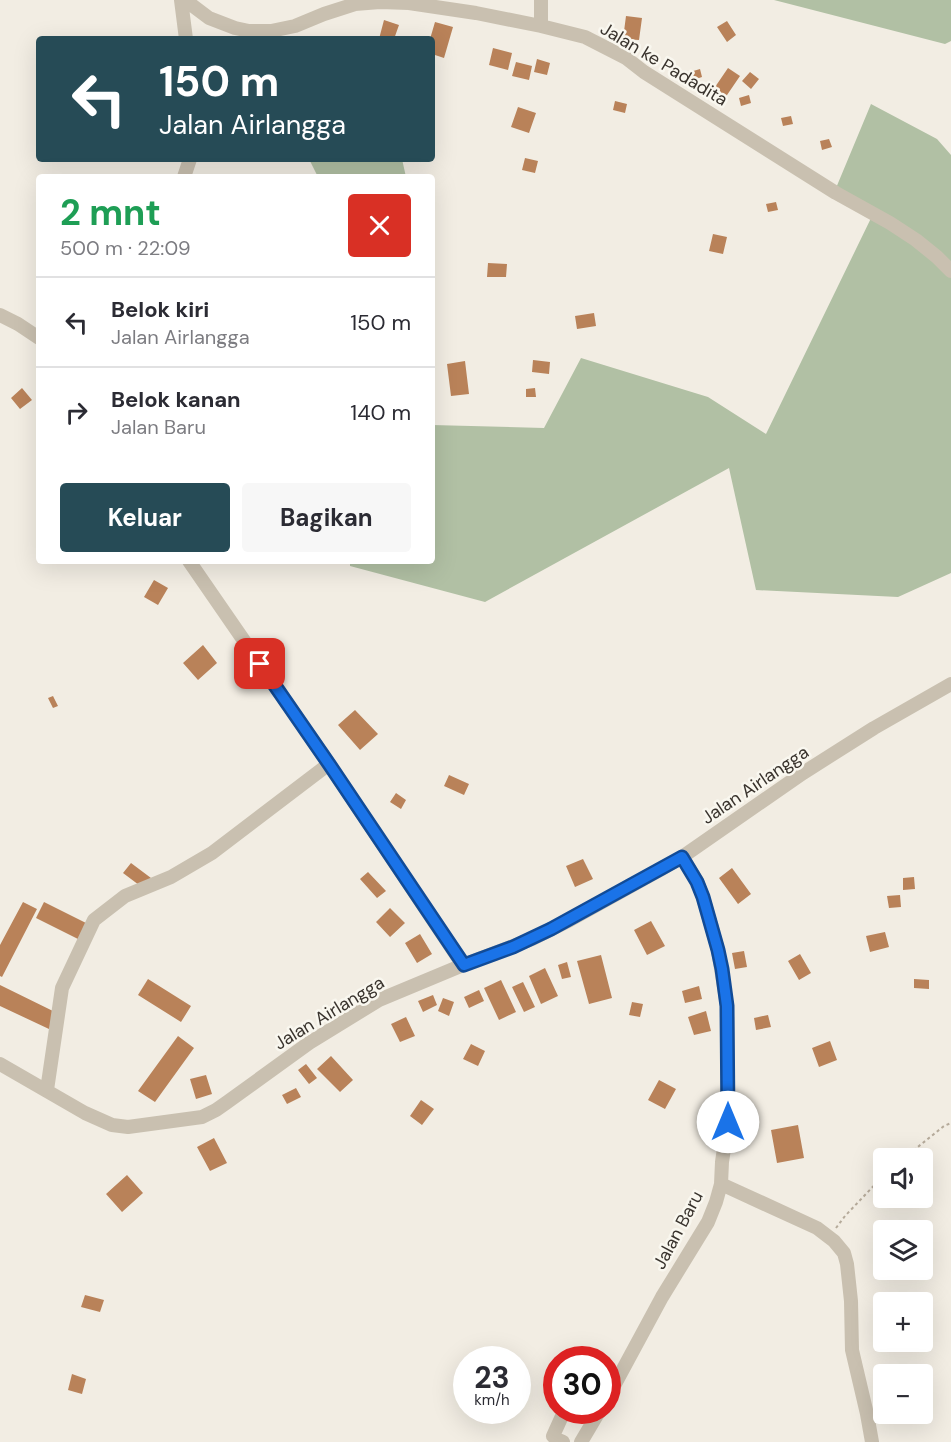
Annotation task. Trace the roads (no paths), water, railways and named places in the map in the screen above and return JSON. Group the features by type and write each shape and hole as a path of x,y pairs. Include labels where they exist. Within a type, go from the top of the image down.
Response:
{"street":[{"name":"Jalan ke Padadita","path":"183,0 209,18 249,31 271,32 295,26 356,4 380,2 409,3 476,13 541,26 585,38 626,58 644,72 836,193 890,223 916,240 951,271"},
{"path":"183,0 186,36"},
{"path":"541,0 541,26"},
{"path":"0,315 36,336"},
{"path":"191,564 464,965"},
{"name":"Jalan Airlangga","path":"0,1064 86,1113 112,1125 128,1127 202,1117 221,1107 309,1043 379,1000 513,947 551,929 682,857 803,773 874,728 951,684"},
{"path":"47,1090 62,988 94,920 125,896 171,877 212,853 329,764"},
{"name":"Jalan Baru","path":"621,1373 708,1222 721,1184 728,1122 727,1006 718,950 703,897 682,857"},
{"path":"721,1184 817,1228 830,1237 844,1253 851,1301 852,1350 872,1442"},
{"path":"558,1424 553,1436 563,1442"},
{"path":"581,1442 592,1424"}]}
